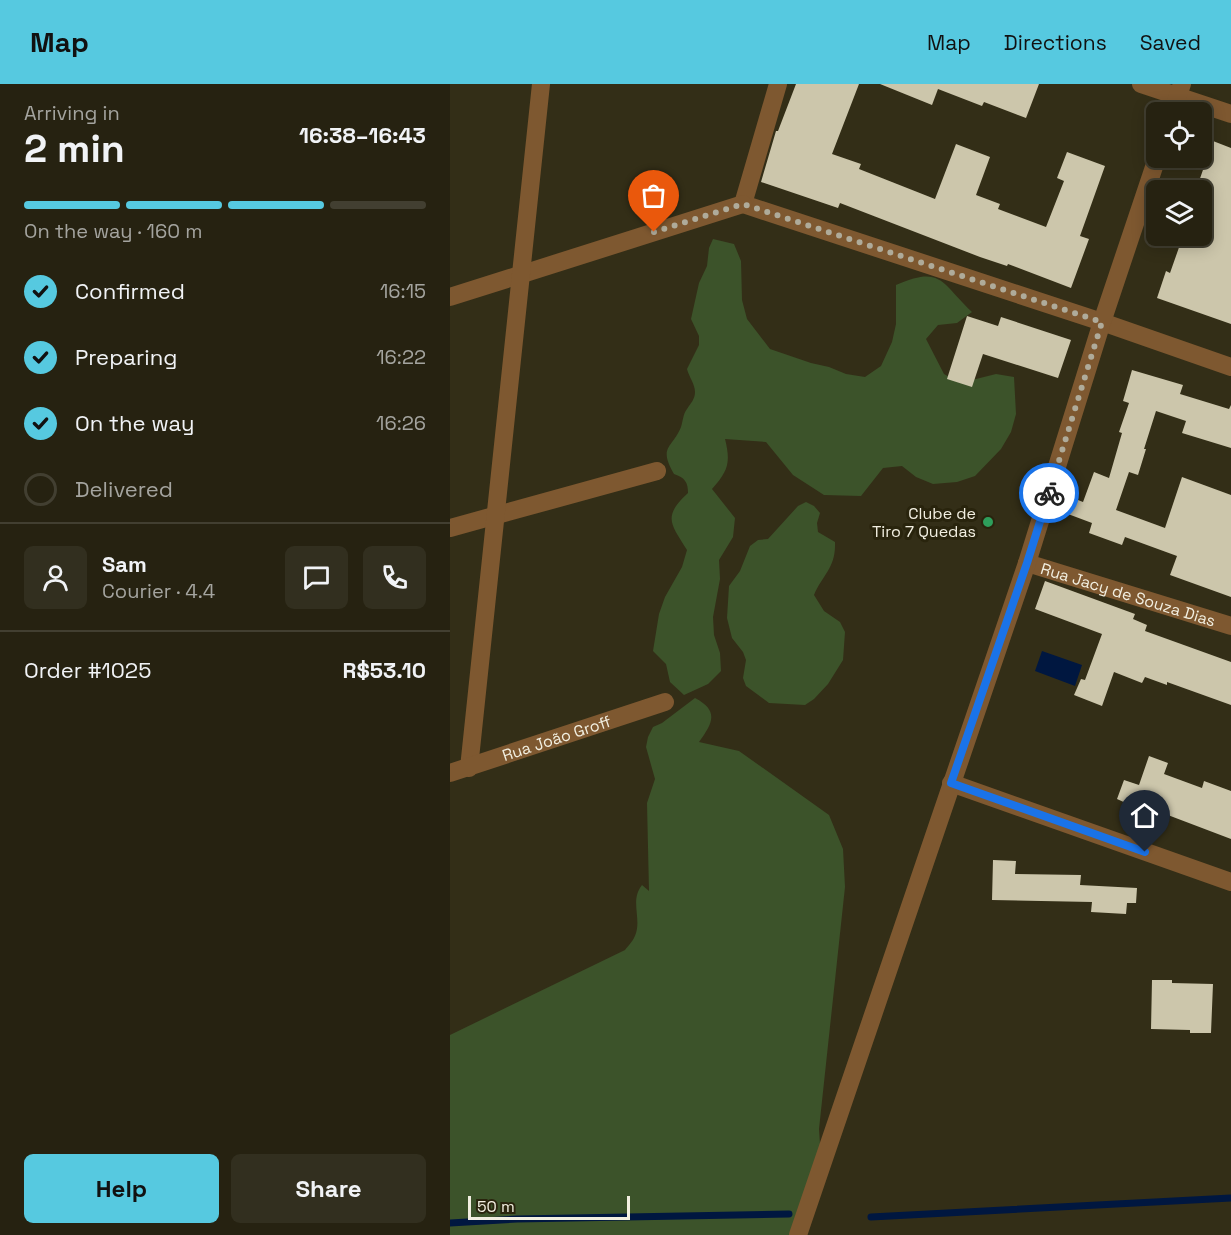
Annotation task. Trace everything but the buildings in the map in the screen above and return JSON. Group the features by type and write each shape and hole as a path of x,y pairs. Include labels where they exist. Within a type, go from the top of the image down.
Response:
{"street":[{"path":"469,768 541,84"},
{"path":"743,204 778,84"},
{"path":"1141,84 1177,98 1231,114"},
{"path":"798,1235 1027,563 1102,322 1154,168"},
{"path":"450,297 743,204 1102,322 1231,367"},
{"path":"450,528 657,471"},
{"name":"Rua Jacy de Souza Dias","path":"1027,563 1231,626"},
{"name":"Rua João Groff","path":"450,773 665,702"},
{"path":"951,783 1231,882"}],"green space":[{"path":"713,239 734,244 741,261 742,300 747,319 770,349 846,374 865,377 881,366 892,342 896,324 896,285 923,277 940,280 972,312 957,323 938,325 926,339 944,374 960,383 996,374 1014,377 1016,414 1011,432 1001,449 975,476 957,482 933,484 916,477 902,466 883,468 861,496 824,495 793,475 766,442 725,439 728,454 727,466 722,477 712,489 735,518 733,537 719,560 720,579 713,617 721,671 708,684 684,695 670,682 666,664 653,651 659,614 665,597 682,567 687,550 673,527 672,515 688,493 687,486 683,479 674,474 669,465 667,453 695,394 687,369 699,345 699,336 691,319 699,283 707,266 709,248"},
{"path":"806,502 820,513 817,523 818,532 835,542 831,565 814,595 824,611 840,622 845,632 843,660 828,684 805,705 769,703 746,686 743,678 746,660 732,638 727,618 729,586 740,571 750,546 758,540 768,539 798,506"},
{"path":"695,698 703,703 711,713 710,724 699,742 739,751 829,815 843,849 845,887 819,1129 821,1159 791,1235 450,1235 450,1035 625,950 631,942 637,927 636,903 639,891 642,885 649,891 647,803 655,779 646,747 648,737 653,727 662,723"}],"water":[{"path":"1042,651 1082,665 1075,686 1035,671"}],"waterway":[{"path":"871,1217 1231,1198"},
{"path":"450,1223 517,1219 789,1214"}],"way so far":[{"path":"654,232 743,204 1102,322 1049,493"}],"place":[{"name":"Clube de Tiro 7 Quedas","path":"988,522"}],"route":[{"path":"1049,493 951,783 1145,852"}]}
